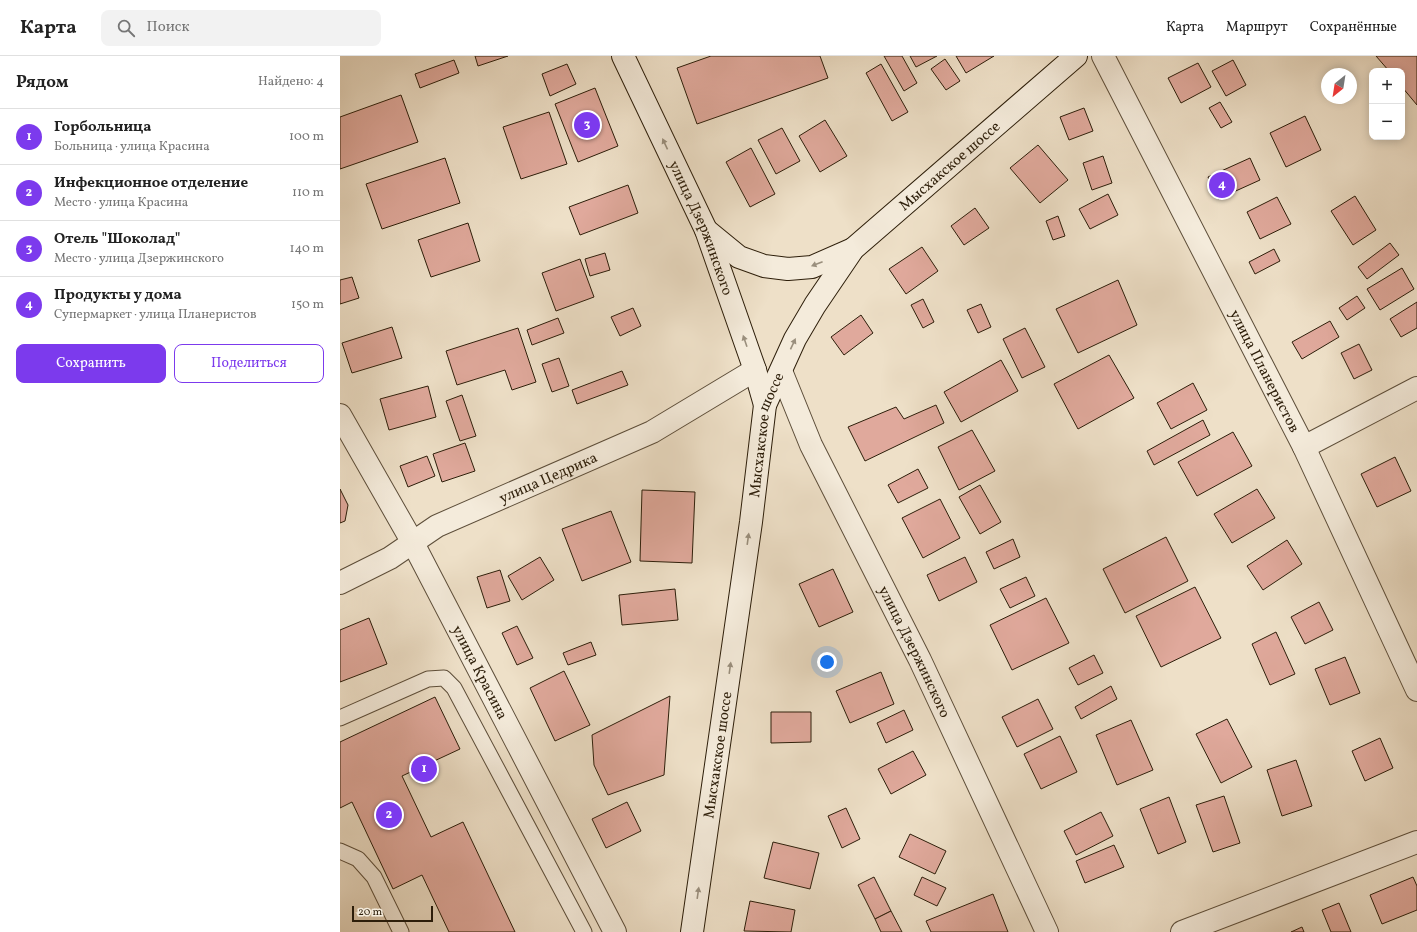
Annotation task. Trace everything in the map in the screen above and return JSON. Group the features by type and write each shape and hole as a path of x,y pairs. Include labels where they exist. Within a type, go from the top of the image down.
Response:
{"street":[{"name":"улица Дзержинского","path":"623,56 706,230 755,370 765,405"},
{"name":"Мысхакское шоссе","path":"692,932 751,522 765,405 795,339 814,304 853,249 1076,56"},
{"name":"улица Планеристов","path":"1103,56 1304,447 1417,690"},
{"path":"706,230 739,257 764,266 788,269 812,267 853,249"},
{"name":"улица Цедрика","path":"340,583 390,558 437,526 652,432 755,370"},
{"name":"улица Дзержинского","path":"781,371 811,446 920,660 1048,932"},
{"path":"1304,447 1417,388"},
{"name":"улица Красина","path":"340,415 413,543 615,932"},
{"path":"1182,932 1417,842"}],"lane":[{"path":"340,718 428,679 444,678 454,688 584,932"},
{"path":"340,851 358,859 374,877 401,932"}],"building":[{"path":"475,56 508,56 478,66"},
{"path":"711,56 820,56 828,78 697,124 677,68"},
{"path":"884,56 902,56 917,83 904,91"},
{"path":"910,56 937,56 916,67"},
{"path":"956,56 994,56 966,73"},
{"path":"1376,56 1417,56 1417,105 1405,91 1405,68 1386,68"},
{"path":"945,59 960,81 946,90 931,69"},
{"path":"454,60 459,73 420,88 415,74"},
{"path":"1233,60 1246,85 1226,96 1212,71"},
{"path":"1198,63 1211,87 1181,103 1168,78"},
{"path":"567,64 576,84 550,96 542,74"},
{"path":"881,64 908,112 892,121 866,73"},
{"path":"595,88 618,146 578,162 555,104"},
{"path":"401,95 418,142 340,169 340,117"},
{"path":"1220,102 1232,122 1221,128 1209,108"},
{"path":"1084,108 1093,131 1069,140 1060,117"},
{"path":"549,112 567,164 521,179 503,127"},
{"path":"1305,116 1321,150 1286,167 1270,133"},
{"path":"825,120 847,156 820,172 799,136"},
{"path":"782,128 800,161 776,174 758,140"},
{"path":"1038,145 1068,180 1040,203 1010,168"},
{"path":"751,148 775,194 750,207 726,162"},
{"path":"1103,156 1112,183 1092,190 1083,163"},
{"path":"445,158 460,203 382,229 366,184"},
{"path":"1250,158 1260,180 1218,199 1208,177"},
{"path":"628,185 638,213 580,235 569,207"},
{"path":"1108,194 1118,215 1090,229 1079,209"},
{"path":"1355,196 1376,230 1353,245 1331,211"},
{"path":"1277,197 1291,224 1260,239 1247,212"},
{"path":"975,208 989,228 964,245 951,226"},
{"path":"1058,216 1065,236 1053,240 1046,221"},
{"path":"468,223 480,261 431,277 418,240"},
{"path":"1390,243 1399,255 1367,279 1358,267"},
{"path":"922,247 938,271 906,294 889,269"},
{"path":"1274,249 1280,261 1255,274 1249,262"},
{"path":"605,253 610,270 590,276 585,259"},
{"path":"580,259 594,297 556,311 542,273"},
{"path":"1402,268 1414,289 1380,310 1367,289"},
{"path":"352,277 359,298 340,304 340,280"},
{"path":"1118,280 1137,325 1078,353 1056,309"},
{"path":"1357,296 1365,308 1347,320 1339,308"},
{"path":"923,299 934,322 923,328 911,305"},
{"path":"1417,302 1417,328 1401,337 1390,319"},
{"path":"981,304 991,327 978,333 967,310"},
{"path":"633,308 641,326 620,336 611,317"},
{"path":"861,315 873,333 844,355 831,337"},
{"path":"558,318 564,333 532,345 527,330"},
{"path":"1330,321 1339,337 1302,359 1292,342"},
{"path":"392,327 402,358 352,373 342,343"},
{"path":"518,328 536,382 512,390 505,370 457,385 446,351"},
{"path":"1025,328 1045,367 1022,378 1003,339"},
{"path":"1359,344 1372,370 1354,379 1341,353"},
{"path":"1109,355 1134,398 1078,429 1054,384"},
{"path":"559,358 569,386 552,392 542,364"},
{"path":"1001,360 1018,391 961,422 944,392"},
{"path":"622,371 628,385 577,404 572,390"},
{"path":"1193,383 1207,410 1171,429 1157,403"},
{"path":"428,386 436,417 389,430 380,399"},
{"path":"462,395 476,436 460,441 446,401"},
{"path":"936,405 944,423 865,461 848,427 896,407 904,419"},
{"path":"1203,420 1210,435 1154,465 1147,451"},
{"path":"972,430 995,471 959,490 938,447"},
{"path":"1233,432 1252,466 1197,496 1178,462"},
{"path":"465,443 475,471 442,482 433,454"},
{"path":"427,456 435,476 408,487 400,466"},
{"path":"1395,457 1411,491 1377,507 1361,474"},
{"path":"918,469 928,488 898,503 888,485"},
{"path":"980,485 1001,522 980,534 959,497"},
{"path":"340,489 348,505 345,521 340,523"},
{"path":"1257,489 1275,518 1232,543 1214,514"},
{"path":"642,490 695,492 692,563 640,561"},
{"path":"940,499 960,538 923,558 902,518"},
{"path":"611,511 631,562 582,581 562,529"},
{"path":"1166,537 1188,581 1125,613 1103,569"},
{"path":"1013,539 1020,557 994,569 986,552"},
{"path":"1287,540 1302,564 1263,590 1247,566"},
{"path":"540,557 554,580 522,600 508,576"},
{"path":"965,557 977,582 939,601 927,575"},
{"path":"833,569 853,612 819,627 799,584"},
{"path":"500,570 510,601 487,608 477,577"},
{"path":"1026,577 1035,596 1010,608 1000,589"},
{"path":"1195,587 1221,638 1161,667 1136,616"},
{"path":"675,589 678,620 622,625 619,595"},
{"path":"1046,598 1069,643 1012,670 990,625"},
{"path":"1319,602 1333,630 1305,644 1291,617"},
{"path":"369,618 387,664 340,682 340,630"},
{"path":"517,626 533,658 517,665 502,633"},
{"path":"1276,632 1295,674 1270,685 1252,644"},
{"path":"591,642 596,655 568,665 563,653"},
{"path":"1094,655 1103,673 1078,685 1069,668"},
{"path":"1345,657 1360,693 1330,705 1315,669"},
{"path":"564,671 590,725 555,741 530,688"},
{"path":"881,672 894,704 850,723 836,691"},
{"path":"1111,686 1117,699 1081,719 1075,707"},
{"path":"670,696 664,775 608,795 594,765 592,735"},
{"path":"435,697 460,749 402,776 431,837 463,822 515,932 449,932 422,875 393,889 352,802 340,808 340,742"},
{"path":"1038,699 1053,729 1017,747 1002,717"},
{"path":"904,710 913,730 886,743 877,723"},
{"path":"771,712 811,712 811,742 771,743"},
{"path":"1227,719 1252,767 1221,783 1196,734"},
{"path":"1131,720 1153,770 1117,785 1096,735"},
{"path":"1060,736 1077,772 1041,789 1024,754"},
{"path":"1380,738 1393,768 1365,781 1352,751"},
{"path":"913,751 926,775 891,794 878,769"},
{"path":"1296,760 1312,806 1282,816 1267,770"},
{"path":"1224,796 1240,843 1213,852 1196,805"},
{"path":"1169,797 1186,842 1158,854 1140,809"},
{"path":"627,802 641,831 606,848 592,819"},
{"path":"846,808 860,839 842,848 828,816"},
{"path":"1101,812 1113,836 1076,855 1064,831"},
{"path":"910,834 946,851 935,874 899,857"},
{"path":"773,842 819,853 810,889 764,878"},
{"path":"1114,845 1124,867 1085,883 1076,861"},
{"path":"874,877 891,911 875,919 858,885"},
{"path":"922,877 946,888 937,906 914,895"},
{"path":"1413,877 1417,886 1417,910 1382,924 1370,895"},
{"path":"993,894 1008,932 931,932 926,921"},
{"path":"750,901 795,910 791,932 744,931"},
{"path":"1339,903 1351,932 1331,932 1322,910"},
{"path":"891,911 902,932 881,932 875,919"},
{"path":"1302,927 1304,932 1291,932"}],"place":[{"name":"Отель \"Шоколад\"","path":"587,125"},
{"name":"Продукты у дома","path":"1222,185"},
{"name":"Горбольница","path":"424,769"},
{"name":"Инфекционное отделение","path":"389,815"}]}
